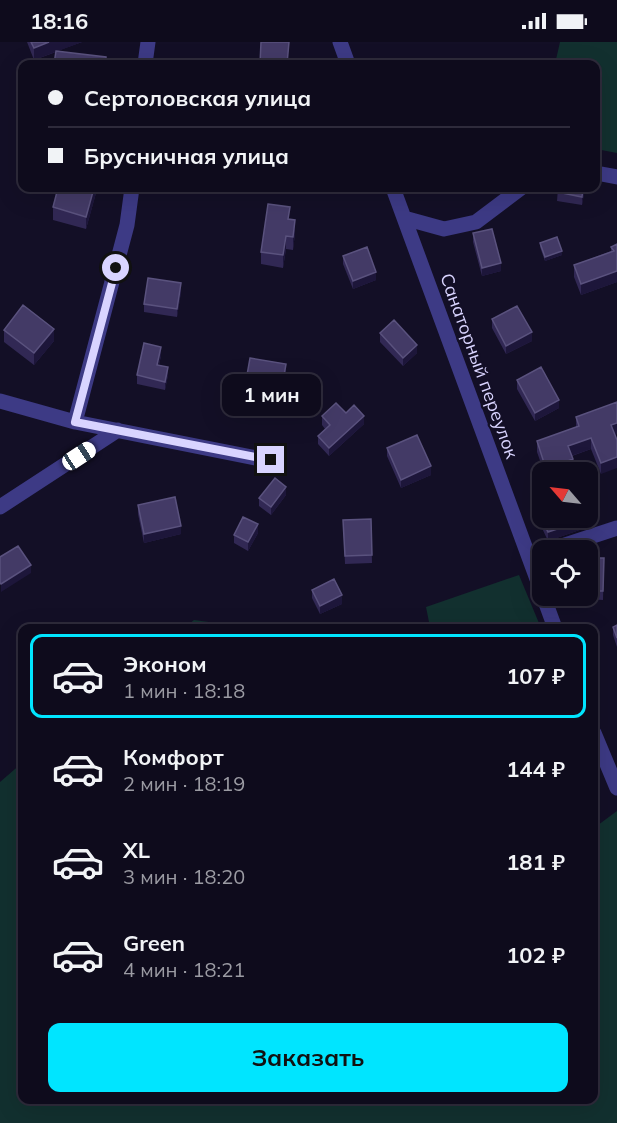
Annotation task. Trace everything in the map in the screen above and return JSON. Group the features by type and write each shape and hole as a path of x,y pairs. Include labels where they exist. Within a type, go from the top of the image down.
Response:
{"street":[{"path":"146,60 148,42"},
{"path":"340,42 347,60"},
{"path":"600,174 617,177"},
{"path":"75,422 128,225 132,192"},
{"name":"Санаторный переулок","path":"394,192 532,545"},
{"path":"404,218 444,229 476,222 516,192"},
{"path":"0,400 75,422 271,460"},
{"path":"0,507 118,430"},
{"path":"580,540 617,528"},
{"name":"Санаторный переулок","path":"549,606 554,624"},
{"path":"598,743 617,788"}],"green space":[{"path":"560,42 617,42 617,153 600,150 600,60 556,60"},
{"path":"519,575 539,624 424,624 429,622 426,607"},
{"path":"194,620 224,624 189,624"},
{"path":"18,766 18,1104 598,1104 598,825 617,811 617,1123 0,1123 0,782"}],"building":[{"path":"31,42 49,42 34,48"},
{"path":"261,42 289,42 287,60 260,60"},
{"path":"56,51 106,57 106,60 55,60"},
{"path":"57,192 93,192 86,217 53,207"},
{"path":"557,192 583,192 582,197"},
{"path":"268,204 290,207 288,219 295,220 293,237 286,236 283,255 261,252"},
{"path":"492,229 501,263 482,268 473,233"},
{"path":"557,237 562,251 545,257 540,243"},
{"path":"617,244 617,271 581,284 574,265 614,251 611,247"},
{"path":"367,247 376,272 353,281 343,256"},
{"path":"148,278 181,283 177,309 144,304"},
{"path":"23,305 54,329 34,353 4,330"},
{"path":"517,306 532,332 506,346 492,319"},
{"path":"394,320 417,345 403,358 380,333"},
{"path":"144,343 161,347 157,365 168,367 165,382 137,375"},
{"path":"250,358 286,364 280,399 244,392"},
{"path":"541,367 559,400 535,413 517,380"},
{"path":"617,402 617,423 611,425 617,440 617,457 601,463 591,438 568,446 573,459 565,462 544,462 537,441 579,426 576,417"},
{"path":"336,403 346,413 354,405 364,416 329,448 318,436 330,425 322,416"},
{"path":"417,435 431,466 401,480 387,448"},
{"path":"275,478 286,487 271,507 259,498"},
{"path":"175,497 181,526 144,534 138,505"},
{"path":"243,517 258,524 248,542 234,535"},
{"path":"371,519 372,555 345,556 343,520"},
{"path":"546,528 560,528 548,532"},
{"path":"18,546 31,565 1,584 0,557"},
{"path":"598,558 604,558 603,591 598,591"},
{"path":"334,579 342,595 320,606 312,590"},
{"path":"617,625 617,638 613,627"}],"route":[{"path":"116,268 75,422 271,460"}]}
